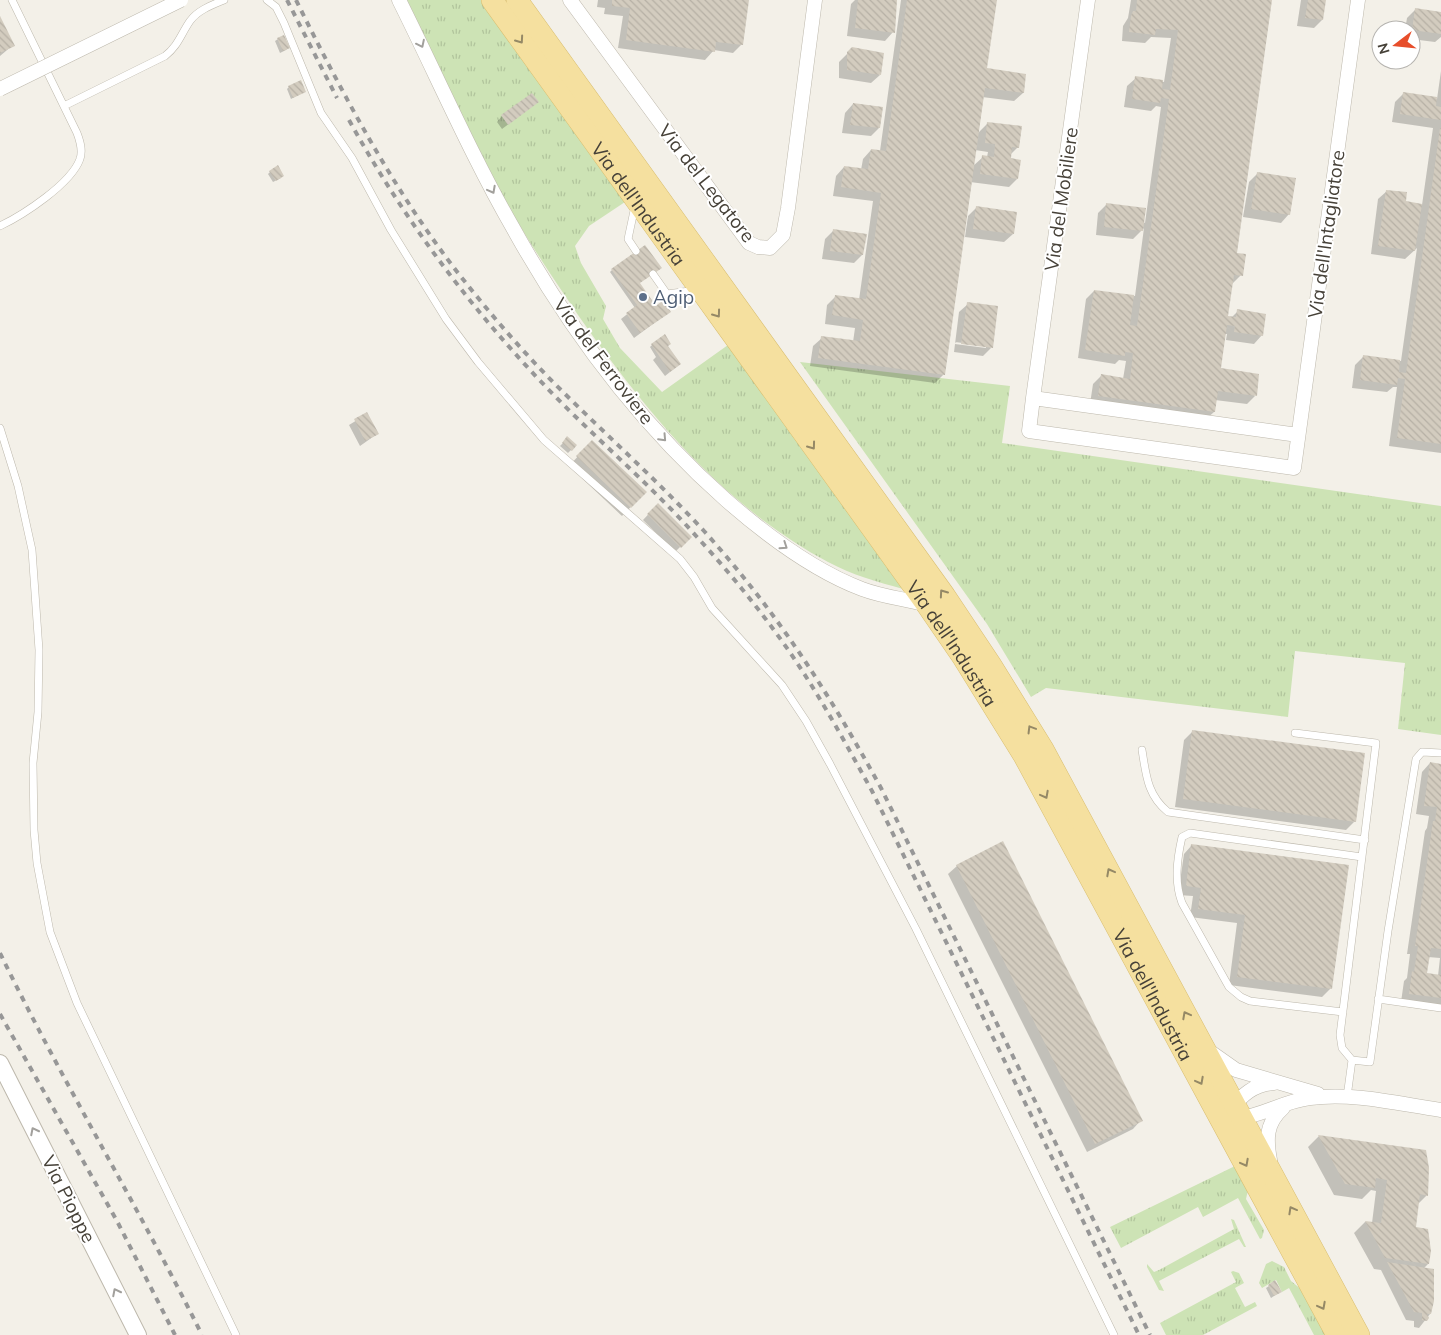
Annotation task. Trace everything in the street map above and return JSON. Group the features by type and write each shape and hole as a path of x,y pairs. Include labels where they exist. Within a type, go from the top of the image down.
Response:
{"main road":[{"name":"Via dell'Industria","path":"492,0 927,605 1024,756 1233,1114 1276,1180 1359,1335"},
{"name":"Via dell'Industria","path":"517,0 945,596 992,665 1043,749 1203,1046 1337,1335"}],"street":[{"path":"0,89 181,0"},
{"name":"Via del Ferroviere","path":"399,0 512,228 544,280 622,392 707,484 782,545 824,570 862,589 927,605"},
{"name":"Via del Legatore","path":"570,0 749,243 758,248 770,248 783,235 815,0"},
{"name":"Via del Mobiliere","path":"1088,0 1029,431 1294,468"},
{"name":"Via dell'Intagliatore","path":"1294,468 1358,0"},
{"path":"1033,398 1298,435"},
{"path":"1203,1046 1236,1070 1277,1083 1328,1096 1441,1110"},
{"name":"Via Pioppe","path":"0,1063 138,1335"},
{"path":"1233,1114 1253,1088 1277,1083"},
{"path":"1233,1114 1265,1113 1290,1102 1328,1096"},
{"path":"1276,1180 1270,1162 1267,1133 1274,1117 1290,1102"}],"lane":[{"path":"0,226 50,193 74,172 80,159 80,142 12,0"},
{"path":"64,106 164,56 175,48 190,21 198,13 224,0"},
{"path":"268,0 276,7 284,23 321,113 352,158 425,285 478,362 544,440 680,559 694,576 712,608 782,686 806,721 858,814 912,920 1114,1335"},
{"path":"636,201 628,239 636,251"},
{"path":"653,274 667,294 700,290"},
{"path":"0,428 18,486 32,550 39,650 38,712 33,762 34,830 37,862 50,932 77,1003 236,1335"},
{"path":"1295,732 1376,743 1343,1012 1342,1048 1352,1060 1370,1062 1378,999 1416,759 1422,752 1441,754"},
{"path":"1142,750 1150,791 1158,804 1168,812 1365,840"},
{"path":"1343,1012 1250,1001 1241,997 1229,987 1182,903 1176,888 1179,850 1182,837 1190,833 1362,857"},
{"path":"1378,999 1441,1008"},
{"path":"1347,1098 1352,1060"}],"green space":[{"path":"407,0 482,0 625,202 589,226 575,246 581,263 606,306 603,319 620,348 662,392 728,345 903,589 846,571 790,539 720,485 659,421 578,315 521,227 458,108"},
{"path":"800,362 1010,386 1002,443 1441,506 1441,735 1398,729 1405,663 1295,651 1288,717 1046,688 1031,697 987,624"},
{"path":"1235,1166 1248,1190 1246,1199 1264,1230 1262,1238 1260,1239 1238,1198 1203,1217 1198,1207 1121,1248 1110,1227"},
{"path":"1231,1219 1234,1220 1246,1247 1244,1247 1239,1239 1159,1281 1164,1291 1159,1290 1147,1264 1154,1272 1159,1270 1234,1229"},
{"path":"1272,1261 1284,1267 1291,1281 1302,1290 1327,1335 1314,1335 1289,1288 1282,1292 1276,1280 1262,1288 1259,1283 1266,1264"},
{"path":"1231,1272 1239,1273 1244,1283 1235,1288 1245,1307 1255,1302 1257,1306 1203,1335 1166,1335 1160,1323 1236,1282"}],"building":[{"path":"612,0 749,0 743,45 716,42 715,52 626,40 630,8 612,6"},
{"path":"858,0 897,0 895,33 855,28"},
{"path":"907,0 997,0 987,68 1026,74 1024,93 985,88 945,375 818,358 821,336 860,341 863,320 832,315 835,295 866,299 881,193 841,187 844,166 868,169 871,149 886,151"},
{"path":"1137,0 1272,0 1237,253 1246,254 1243,276 1234,275 1228,316 1236,317 1237,309 1266,314 1263,336 1234,332 1235,326 1227,325 1221,368 1259,374 1257,396 1218,391 1215,412 1098,396 1101,374 1130,379 1133,353 1125,352 1125,356 1085,350 1094,290 1134,295 1130,325 1137,326 1169,99 1161,98 1160,103 1132,99 1135,76 1163,80 1162,89 1170,90 1178,30 1156,29 1155,35 1129,32 1131,16 1133,11 1136,11"},
{"path":"1308,0 1326,0 1323,20 1305,18"},
{"path":"1415,8 1441,12 1441,34 1421,31 1421,20 1413,20"},
{"path":"0,16 15,46 0,53"},
{"path":"284,35 290,48 283,51 277,38"},
{"path":"852,47 884,53 881,75 847,70 847,52"},
{"path":"301,80 306,92 293,98 288,86"},
{"path":"1403,92 1437,97 1436,106 1441,107 1441,120 1400,114"},
{"path":"532,93 539,102 508,125 501,115"},
{"path":"853,103 883,107 880,128 850,125"},
{"path":"987,122 1022,126 1019,148 1012,147 1011,158 1021,160 1018,179 980,174 982,155 994,157 995,144 985,143"},
{"path":"1440,128 1441,444 1397,438 1405,379 1398,378 1397,385 1360,380 1363,355 1400,360 1399,372 1406,373"},
{"path":"278,165 284,176 276,181 269,171"},
{"path":"1257,172 1296,178 1290,215 1251,209"},
{"path":"1386,190 1407,192 1406,201 1422,204 1415,251 1378,246"},
{"path":"1106,203 1146,208 1143,231 1104,227"},
{"path":"976,206 1017,212 1014,234 973,229"},
{"path":"833,229 867,234 863,255 830,251"},
{"path":"645,245 662,268 640,283 656,306 663,300 671,312 640,333 626,313 637,305 611,269"},
{"path":"967,302 998,306 993,348 961,344"},
{"path":"665,334 671,344 668,346 681,364 670,372 651,344"},
{"path":"367,412 379,434 365,441 354,419"},
{"path":"567,436 577,445 572,451 562,443"},
{"path":"592,440 647,492 631,508 576,456"},
{"path":"658,503 692,537 681,548 647,514"},
{"path":"1192,730 1365,753 1356,822 1183,799"},
{"path":"1430,762 1441,764 1441,949 1431,948 1427,973 1441,975 1441,998 1409,994 1418,946 1415,946 1433,821 1435,821 1437,807 1424,806"},
{"path":"1003,841 1143,1121 1095,1144 956,865"},
{"path":"1191,844 1349,865 1332,989 1237,977 1245,915 1198,909 1201,888 1186,886"},
{"path":"1318,1135 1426,1150 1429,1168 1428,1196 1420,1194 1416,1227 1428,1229 1431,1251 1429,1264 1385,1258 1365,1221 1381,1223 1387,1180 1376,1178 1375,1188 1345,1184"},
{"path":"1387,1262 1434,1269 1434,1301 1431,1314 1427,1314 1429,1318 1427,1321 1422,1320 1422,1313 1414,1312"},
{"path":"1275,1280 1282,1292 1274,1296 1268,1285"}],"railway":[{"path":"287,0 337,98"},
{"path":"296,0 370,141 412,208 458,273 543,372 704,531 755,592 821,686 881,788 1150,1335"},
{"path":"349,120 415,227 439,261 492,327 548,389 661,499 697,537 756,607 800,668 872,791 1139,1335"},
{"path":"0,953 49,1049 202,1335"},
{"path":"0,1014 117,1221 175,1335"}],"place":[{"name":"Agip","path":"643,297"}]}
